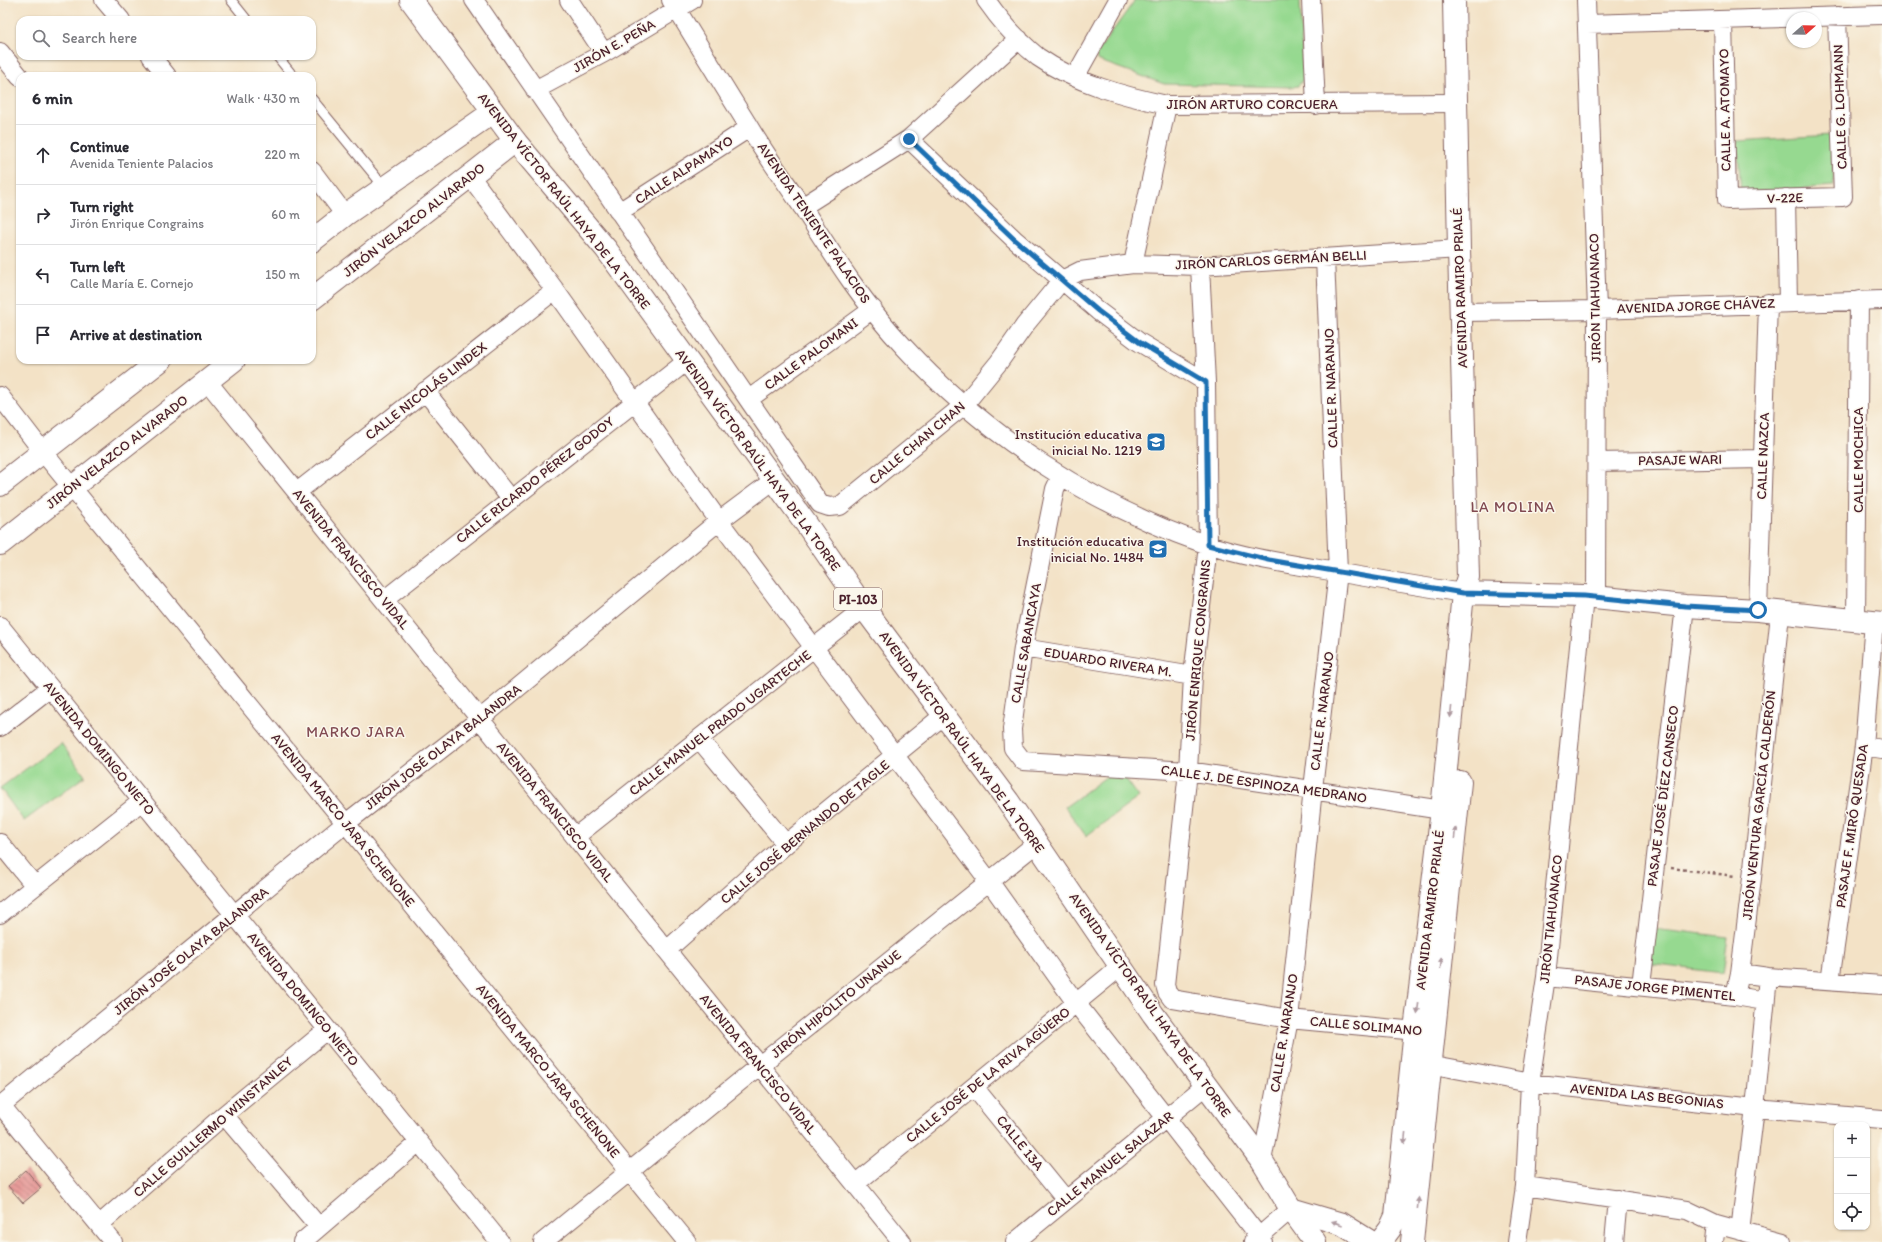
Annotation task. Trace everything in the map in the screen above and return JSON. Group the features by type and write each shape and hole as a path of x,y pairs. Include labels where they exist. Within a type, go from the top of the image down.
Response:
{"street":[{"path":"104,0 118,16"},
{"name":"AVENIDA VÍCTOR RAÚL HAYA DE LA TORRE","path":"411,0 515,141 606,249 774,480 864,608 1008,801 1120,967 1205,1086 1262,1162 1291,1209 1315,1242"},
{"path":"474,0 749,399"},
{"path":"569,0 604,53"},
{"name":"JIRÓN ARTURO CORCUERA","path":"986,0 1019,39 1038,57 1074,77 1131,97 1167,105 1456,103"},
{"path":"1074,77 1118,0"},
{"path":"1311,0 1316,105"},
{"name":"AVENIDA RAMIRO PRIALÉ","path":"1412,1242 1424,1031 1449,811 1469,588 1459,248 1454,0"},
{"name":"JIRÓN TIAHUANACO","path":"1517,1242 1525,1186 1530,1083 1546,977 1590,596 1597,462 1597,310 1586,0"},
{"name":"JIRÓN E. PEÑA","path":"535,90 604,53 680,3"},
{"name":"AVENIDA TENIENTE PALACIOS","path":"680,3 749,128 842,270 904,348 964,405 1013,444 1061,476 1117,507 1172,532 1208,545 1269,560 1338,572 1469,588 1590,596 1685,606 1758,610 1780,614 1871,622"},
{"path":"1587,24 1882,15"},
{"name":"CALLE G. LOHMANN","path":"1837,16 1843,197"},
{"name":"CALLE A. ATOMAYO","path":"1723,20 1727,200"},
{"path":"802,207 909,139 1019,39"},
{"path":"0,52 16,72"},
{"path":"154,60 164,72"},
{"path":"1133,264 1167,105"},
{"path":"316,238 345,215 493,112"},
{"name":"CALLE ALPAMAYO","path":"619,212 749,128"},
{"path":"909,139 1014,239 1098,311 1139,342 1206,382"},
{"name":"JIRÓN VELAZCO ALVARADO","path":"316,296 515,141"},
{"path":"316,176 345,215"},
{"path":"470,176 555,290 719,521 989,881 1076,1003 1258,1240 1291,1209 1342,1224 1380,1242"},
{"name":"V-22E","path":"1727,200 1843,197"},
{"path":"1786,198 1788,302"},
{"name":"JIRÓN CARLOS GERMÁN BELLI","path":"1062,280 1080,271 1133,264 1200,266 1459,248"},
{"name":"CALLE R. NARANJO","path":"1262,1162 1289,1019 1313,789 1338,572 1326,258"},
{"name":"JIRÓN ENRIQUE CONGRAINS","path":"1164,985 1188,771 1193,676 1208,545 1206,382 1200,266"},
{"name":"CALLE CHAN CHAN","path":"749,399 820,504 829,507 840,506 964,405 999,362 1025,325 1062,280"},
{"name":"CALLE NICOLÁS LINDEX","path":"297,492 555,290"},
{"name":"CALLE MOCHICA","path":"1859,300 1871,622"},
{"name":"AVENIDA JORGE CHÁVEZ","path":"1462,312 1597,310 1788,302 1882,300"},
{"name":"CALLE NAZCA","path":"1758,610 1768,303"},
{"name":"CALLE PALOMANI","path":"749,399 873,309"},
{"name":"CALLE RICARDO PÉREZ GODOY","path":"384,600 687,361"},
{"path":"0,486 156,364"},
{"name":"JIRÓN VELAZCO ALVARADO","path":"0,544 229,364"},
{"name":"AVENIDA FRANCISCO VIDAL","path":"207,381 902,1242"},
{"path":"425,391 511,499"},
{"name":"AVENIDA MARCO JARA SCHENONE","path":"0,396 72,488 687,1242"},
{"name":"PASAJE WARI","path":"1597,462 1763,459"},
{"name":"CALLE SABANCAYA","path":"1023,762 1013,748 1012,729 1023,648 1056,489 1061,476"},
{"name":"JIRÓN JOSÉ OLAYA BALANDRA","path":"0,1105 346,823 480,719 719,521 774,480"},
{"name":"PASAJE JOSÉ DÍEZ CANSECO","path":"1640,986 1656,866 1685,606"},
{"name":"CALLE MANUEL PRADO UGARTECHE","path":"576,837 700,740 864,608"},
{"name":"JIRÓN VENTURA GARCÍA CALDERÓN","path":"1735,996 1740,973 1752,878 1780,614"},
{"name":"PASAJE F. MIRÓ QUESADA","path":"1830,981 1864,746 1871,622"},
{"name":"AVENIDA DOMINGO NIETO","path":"0,626 500,1242"},
{"name":"EDUARDO RIVERA M.","path":"1023,648 1193,676"},
{"path":"0,727 50,688"},
{"name":"CALLE JOSÉ BERNANDO DE TAGLE","path":"667,950 786,844 944,715"},
{"path":"700,740 786,844"},
{"path":"1864,746 1882,749"},
{"name":"CALLE J. DE ESPINOZA MEDRANO","path":"1023,762 1188,771 1449,811"},
{"path":"0,914 142,801"},
{"path":"0,843 35,886"},
{"name":"JIRÓN HIPÓLITO UNANUE","path":"543,1242 1036,843"},
{"name":"CALLE JOSÉ DE LA RIVA AGÜERO","path":"855,1184 1120,967"},
{"name":"PASAJE JORGE PIMENTEL","path":"1740,973 1768,977 1882,985"},
{"name":"PASAJE JORGE PIMENTEL","path":"1546,977 1735,996 1765,1001"},
{"path":"1740,1232 1755,1108 1768,977"},
{"name":"CALLE SOLIMANO","path":"1164,985 1172,999 1289,1019 1424,1031"},
{"name":"CALLE GUILLERMO WINSTANLEY","path":"99,1225 224,1115 327,1030"},
{"name":"AVENIDA RAMIRO PRIALÉ","path":"1380,1242 1390,1229 1396,1216 1422,1063"},
{"name":"AVENIDA LAS BEGONIAS","path":"1422,1063 1530,1083 1755,1108 1882,1119"},
{"name":"CALLE MANUEL SALAZAR","path":"1016,1242 1205,1086"},
{"name":"CALLE 13A","path":"974,1087 1066,1200"},
{"path":"0,1105 113,1242"},
{"path":"224,1115 319,1227"},
{"path":"302,1242 419,1142"},
{"path":"1525,1186 1687,1210 1716,1224 1740,1232 1782,1242"},
{"path":"1614,1242 1618,1199"},
{"path":"1714,1242 1716,1224"}],"lane":[{"path":"231,0 244,16"},
{"path":"280,60 290,72"},
{"path":"316,104 385,188"}],"path":[{"path":"1656,866 1752,878"}],"green space":[{"path":"1135,0 1300,0 1303,80 1298,86 1291,87 1164,84 1097,60 1096,54"},
{"path":"1831,135 1834,186 1741,193 1737,141"},
{"path":"61,743 85,776 24,821 0,788"},
{"path":"1118,768 1139,797 1086,836 1065,807"},
{"path":"1653,928 1728,937 1723,973 1649,964"}],"building":[{"path":"26,1170 41,1188 23,1203 8,1186"}],"place":[{"name":"Institución educativa inicial No. 1219","path":"1156,442"},
{"name":"Institución educativa inicial No. 1484","path":"1158,549"}],"district":[{"name":"LA MOLINA","path":"1513,507"},
{"name":"MARKO JARA","path":"356,732"}],"route":[{"path":"909,139 945,171 1014,239 1098,311 1139,342 1206,382 1208,545 1269,560 1463,593 1584,596 1685,606 1758,610"}]}
